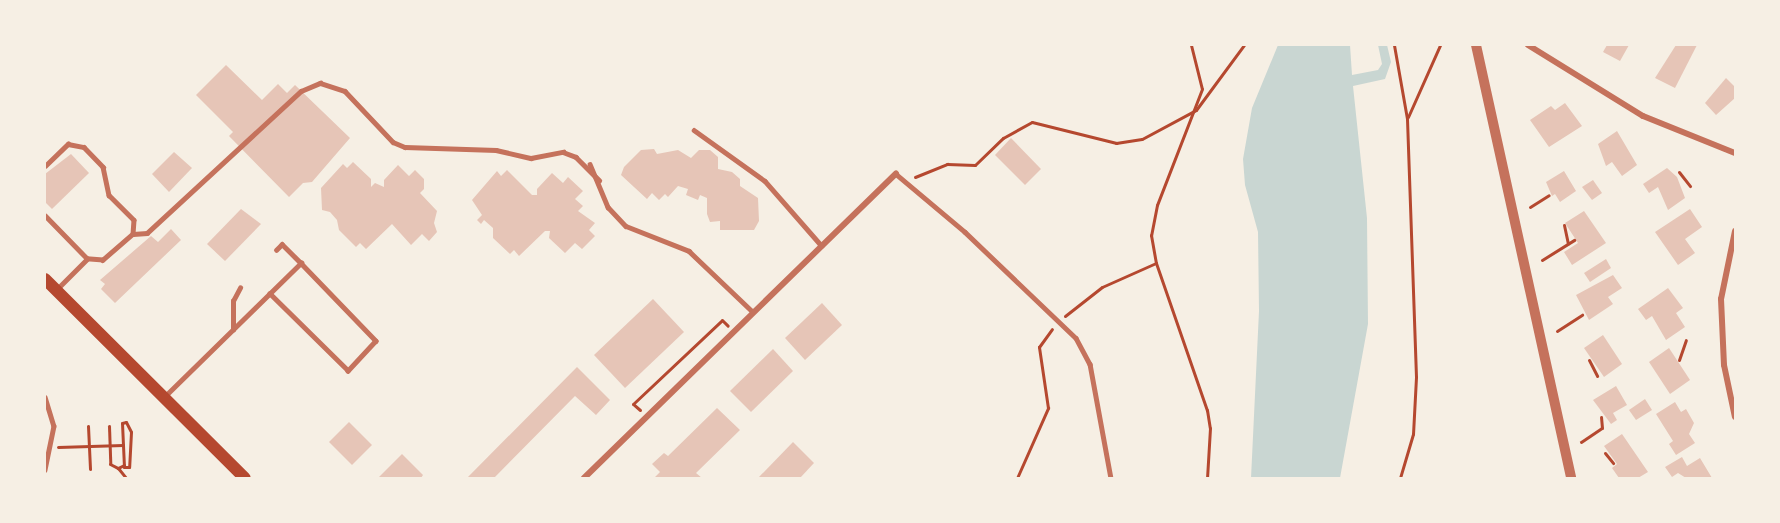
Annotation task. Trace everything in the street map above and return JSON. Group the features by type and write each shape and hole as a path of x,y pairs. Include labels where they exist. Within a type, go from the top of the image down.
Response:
{"main road":[{"path":"45,279 245,478"}],"street":[{"path":"1476,45 1571,478"},
{"path":"1528,45 1643,116 1735,153"},
{"path":"584,478 896,174"},
{"path":"1735,231 1720,299 1724,364 1735,417"}],"lane":[{"path":"56,290 87,260 103,260 133,234 147,233 301,91 320,83 345,91 393,142 405,147 496,150 531,158 563,152 576,157 599,180"},
{"path":"694,130 765,181 822,246"},
{"path":"45,166 68,144 84,147 103,166 109,195 134,220 133,234"},
{"path":"590,164 599,180 608,207 626,226 689,251 753,312"},
{"path":"896,174 965,232 1076,338 1089,364 1111,478"},
{"path":"45,216 87,260"},
{"path":"270,294 348,370 376,341 282,244 276,250"},
{"path":"164,397 300,263"},
{"path":"233,330 233,301 240,288"},
{"path":"45,397 54,426 45,470"}],"path":[{"path":"1191,45 1202,89 1155,216 1151,235 1156,263 1204,397 1210,428 1207,478"},
{"path":"896,174 912,178 947,164 975,165 1003,138 1032,122 1128,143 1196,110 1244,45"},
{"path":"1394,45 1407,119 1416,406 1400,478"},
{"path":"1407,119 1440,45"},
{"path":"1680,172 1690,186"},
{"path":"1530,207 1549,195"},
{"path":"1564,225 1568,244"},
{"path":"1542,261 1574,240"},
{"path":"1017,478 1047,408 1039,347 1059,322 1102,287 1156,263"},
{"path":"1557,331 1582,315"},
{"path":"647,416 633,404 722,320 733,332"},
{"path":"1679,360 1686,340"},
{"path":"1589,360 1597,376"},
{"path":"1581,442 1602,428 1601,417"},
{"path":"118,468 124,465 129,467 132,462 129,445 131,432 126,422 122,423 124,465"},
{"path":"88,426 90,470"},
{"path":"109,426 110,465 118,468 126,478"},
{"path":"50,448 129,445"},
{"path":"1605,453 1613,463"}],"shaded area":[{"path":"1278,45 1350,45 1352,75 1378,70 1382,64 1378,45 1387,45 1391,62 1385,79 1353,86 1367,218 1368,324 1340,478 1251,478 1259,311 1258,232 1245,185 1243,159 1252,108"}],"building":[{"path":"1607,45 1629,45 1620,61 1603,52"},
{"path":"1676,45 1697,45 1675,88 1655,78"},
{"path":"226,65 262,100 278,84 287,93 295,85 350,138 312,182 303,183 289,197 229,136 233,132 196,95"},
{"path":"1726,78 1735,87 1735,98 1716,115 1705,103"},
{"path":"1565,103 1582,126 1549,147 1530,120 1551,106 1555,110"},
{"path":"1617,131 1637,165 1622,176 1612,162 1606,166 1598,144"},
{"path":"1011,138 1041,169 1025,185 995,155"},
{"path":"654,149 657,154 678,150 691,158 699,150 710,150 718,157 718,169 732,172 740,179 740,186 758,198 759,221 754,230 720,230 720,221 710,222 707,214 707,198 700,195 698,200 686,195 688,189 678,186 668,197 665,194 659,200 652,193 647,199 621,175 624,167 641,150"},
{"path":"174,152 192,168 169,192 152,174"},
{"path":"71,154 89,173 52,209 45,202 45,174"},
{"path":"353,162 371,179 371,187 375,183 384,187 384,180 398,165 409,176 415,170 424,179 424,189 420,193 437,211 434,223 437,232 429,241 422,234 411,245 392,224 366,249 360,243 356,247 339,230 337,220 330,212 322,210 321,188 343,164 347,168"},
{"path":"1667,168 1677,177 1685,198 1668,210 1658,187 1649,193 1643,184"},
{"path":"507,170 532,195 537,195 537,189 552,173 563,183 568,177 583,191 575,199 583,206 578,211 595,223 589,230 595,236 582,249 575,243 565,253 549,238 550,231 545,231 519,256 514,250 510,254 493,238 493,228 484,220 481,224 477,220 482,215 472,200 497,171 501,176"},
{"path":"1564,171 1576,191 1560,202 1555,194 1552,196 1546,182"},
{"path":"1593,180 1602,193 1592,200 1582,187"},
{"path":"241,209 261,224 225,261 207,244"},
{"path":"1690,209 1702,227 1685,239 1695,253 1678,265 1655,232"},
{"path":"1584,211 1606,243 1572,265 1564,252 1578,243 1565,223"},
{"path":"171,229 181,240 115,303 101,289 105,284 100,280 151,236 158,242"},
{"path":"1606,259 1611,268 1590,282 1584,273"},
{"path":"1613,275 1622,288 1608,297 1613,304 1589,320 1576,295"},
{"path":"1668,288 1683,308 1676,313 1685,327 1666,340 1652,316 1646,320 1638,309"},
{"path":"653,299 684,332 625,388 594,355"},
{"path":"822,303 842,325 805,360 785,338"},
{"path":"1603,335 1622,364 1604,377 1584,348"},
{"path":"1669,348 1690,380 1670,394 1649,362"},
{"path":"773,349 793,371 751,412 730,391"},
{"path":"577,367 610,400 596,415 575,396 494,478 467,478"},
{"path":"1616,386 1627,405 1613,413 1617,420 1611,424 1593,400"},
{"path":"1645,399 1652,410 1636,420 1629,410"},
{"path":"1675,402 1681,412 1686,409 1694,423 1689,434 1695,443 1676,455 1669,444 1673,441 1656,414"},
{"path":"717,408 740,430 696,473 702,478 654,478 660,472 652,464 664,453 668,456"},
{"path":"349,422 372,445 352,465 329,442"},
{"path":"1622,434 1648,472 1638,478 1619,478 1612,468 1617,464 1604,446"},
{"path":"793,442 814,463 800,478 758,478"},
{"path":"402,454 423,475 421,478 378,478"},
{"path":"1682,457 1687,466 1700,458 1712,478 1686,478 1678,473 1672,477 1665,467"}]}
